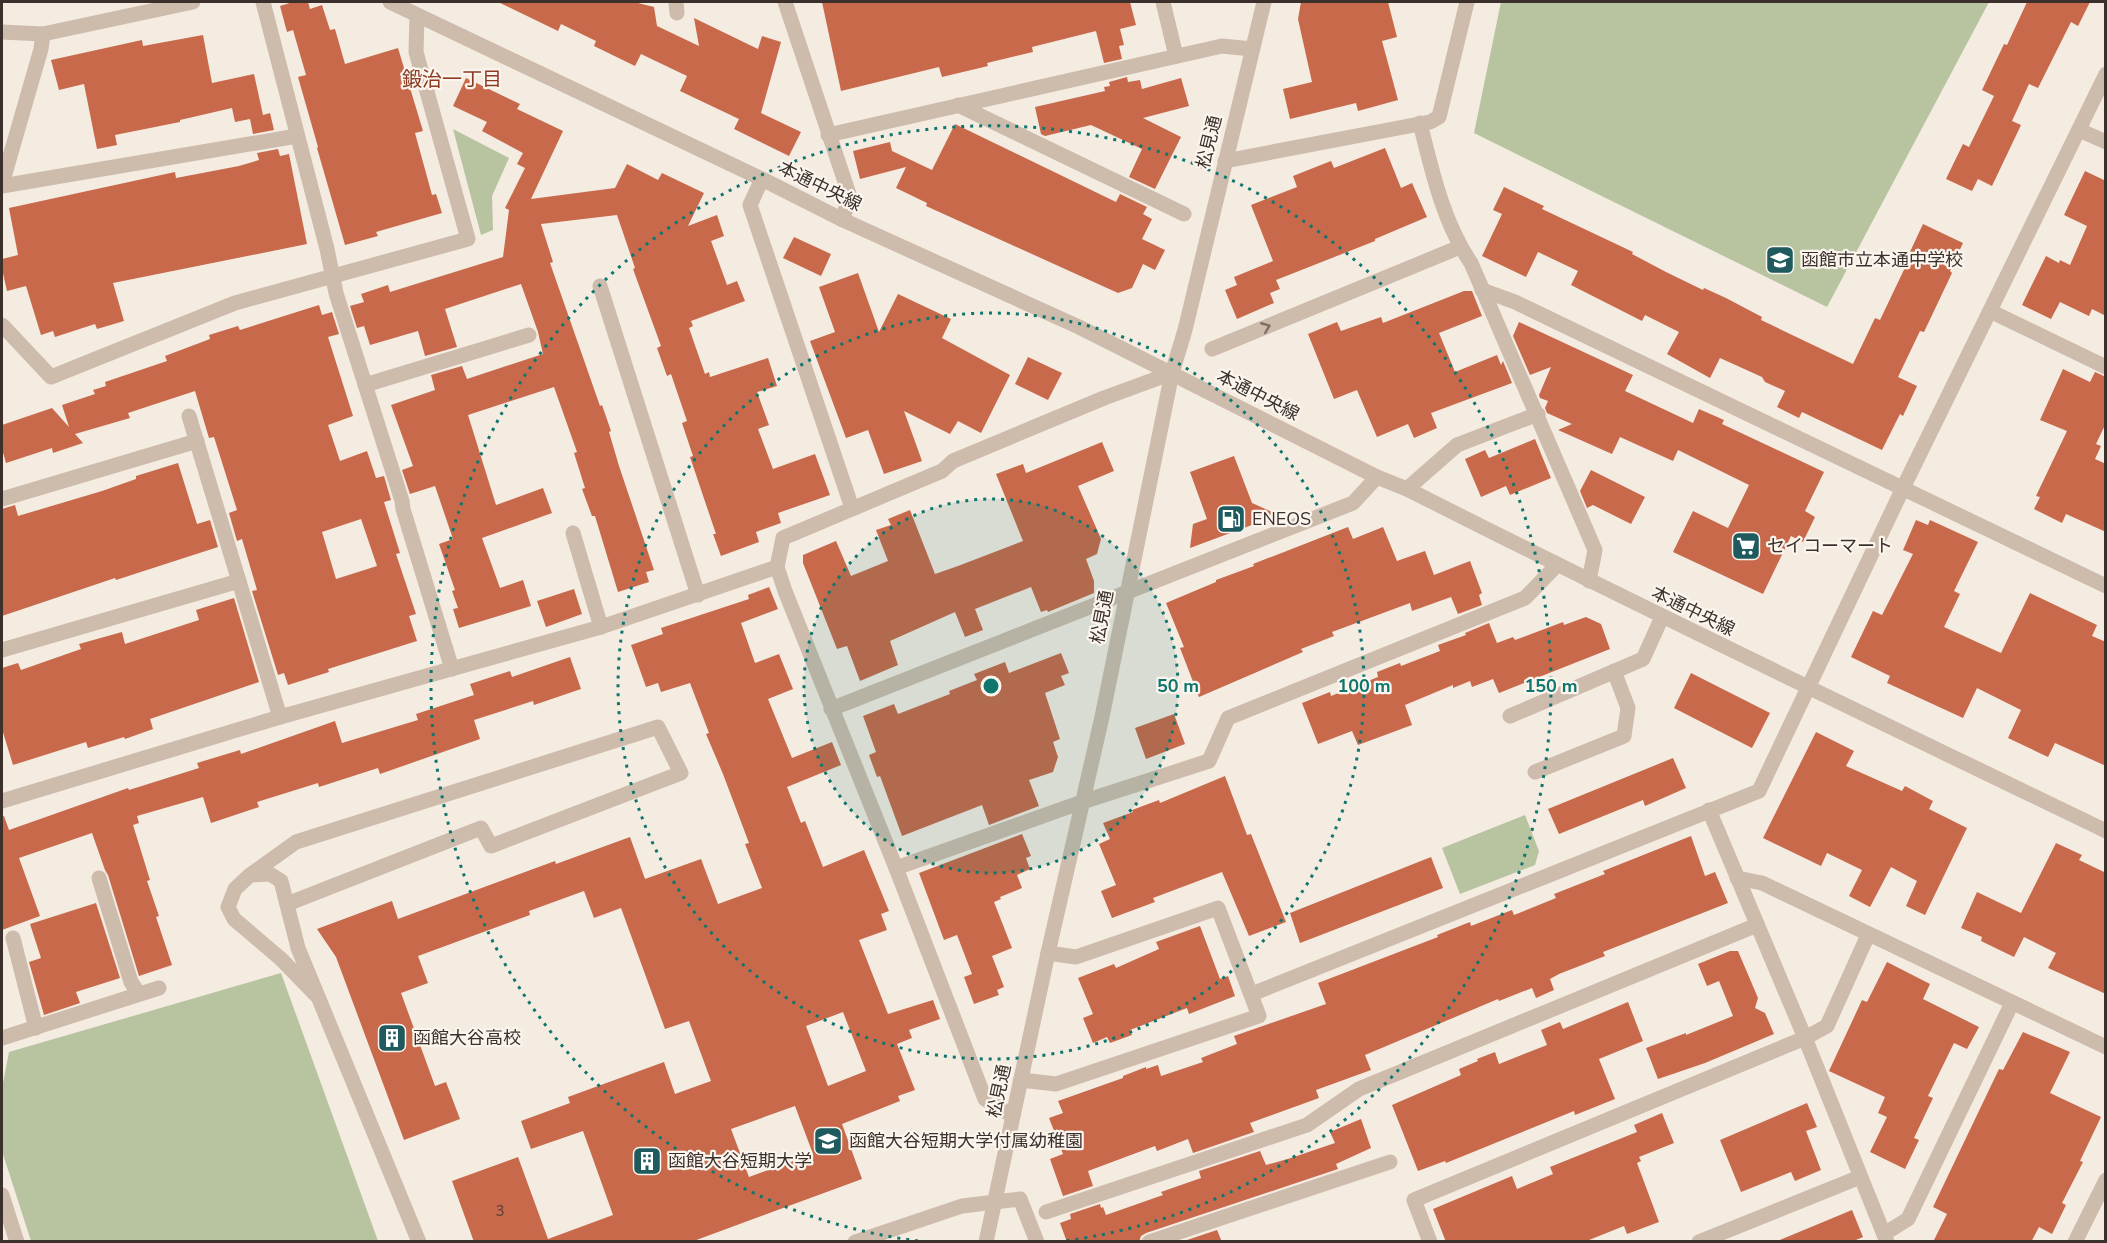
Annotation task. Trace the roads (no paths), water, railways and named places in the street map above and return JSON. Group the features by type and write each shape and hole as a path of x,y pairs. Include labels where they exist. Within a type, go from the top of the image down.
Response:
{"street":[{"path":"2,32 43,34 193,2"},
{"path":"263,2 332,276 452,669"},
{"name":"本通中央線","path":"390,2 762,179 843,220 1079,327 1662,617 2106,831"},
{"path":"785,2 849,194 843,220"},
{"path":"1163,2 1176,56"},
{"name":"松見通","path":"986,1242 1127,594 1172,373 1185,330 1264,2"},
{"path":"1225,161 1430,122 1439,117 1467,2"},
{"path":"2,325 51,377 235,303 468,239 416,52 417,16"},
{"path":"43,34 41,49 2,185 297,136"},
{"path":"828,135 1221,46 1252,49"},
{"path":"1251,994 1759,790 1903,488 2106,74"},
{"path":"958,105 1184,214"},
{"path":"1420,123 1433,176 1460,247 1471,263 1595,550 1589,581"},
{"path":"2079,130 2106,142"},
{"path":"762,179 750,205 852,508"},
{"path":"1212,349 1460,247"},
{"path":"600,286 698,595"},
{"path":"1482,290 1515,302 2106,586"},
{"path":"1990,311 2106,367"},
{"path":"365,386 529,335"},
{"path":"1013,1116 985,1099 777,567 783,538 942,471 952,461 963,456 1104,398 1172,373"},
{"path":"1407,489 1457,445 1538,414"},
{"path":"189,416 280,717"},
{"path":"2,499 196,441"},
{"path":"831,709 1353,503 1377,477"},
{"path":"573,533 601,627"},
{"path":"896,868 1082,802 1209,761 1228,718 1525,598 1557,565"},
{"path":"2,801 280,717 601,627 777,567"},
{"path":"2,650 239,582"},
{"path":"1510,716 1643,659 1662,617"},
{"path":"1535,772 1624,736 1628,708 1614,671"},
{"path":"287,904 481,828 490,846 681,773 658,727 296,842 250,875 235,889 228,907 234,919 281,959 317,996"},
{"path":"1709,810 1805,1038 1885,1238 1908,1219 2012,1003"},
{"path":"250,875 270,874 281,881 298,948 419,1242"},
{"path":"99,878 131,982 139,994"},
{"path":"1737,878 1762,883 2106,1047"},
{"path":"1021,1080 1056,1084 1259,1016 1218,908 1076,957 1048,953"},
{"path":"1046,1212 1306,1125 1359,1089 1756,925"},
{"path":"1430,1242 1414,1200 1805,1038 1827,1026 1868,935"},
{"path":"13,938 36,1028"},
{"path":"2,1038 159,988"},
{"path":"1149,1242 1390,1162"},
{"path":"1699,1242 1860,1177"},
{"path":"2075,1242 2106,1180"},
{"path":"2,1195 16,1242"},
{"path":"855,1242 962,1206 1020,1199 1037,1242"}],"place":[{"name":"函館市立本通中学校","path":"1780,260"},
{"name":"ENEOS","path":"1231,519"},
{"name":"セイコーマート","path":"1746,546"},
{"name":"函館大谷高校","path":"392,1038"},
{"name":"函館大谷短期大学付属幼稚園","path":"828,1141"},
{"name":"函館大谷短期大学","path":"647,1161"}],"district":[{"name":"鍛治一丁目","path":"452,79"}]}
